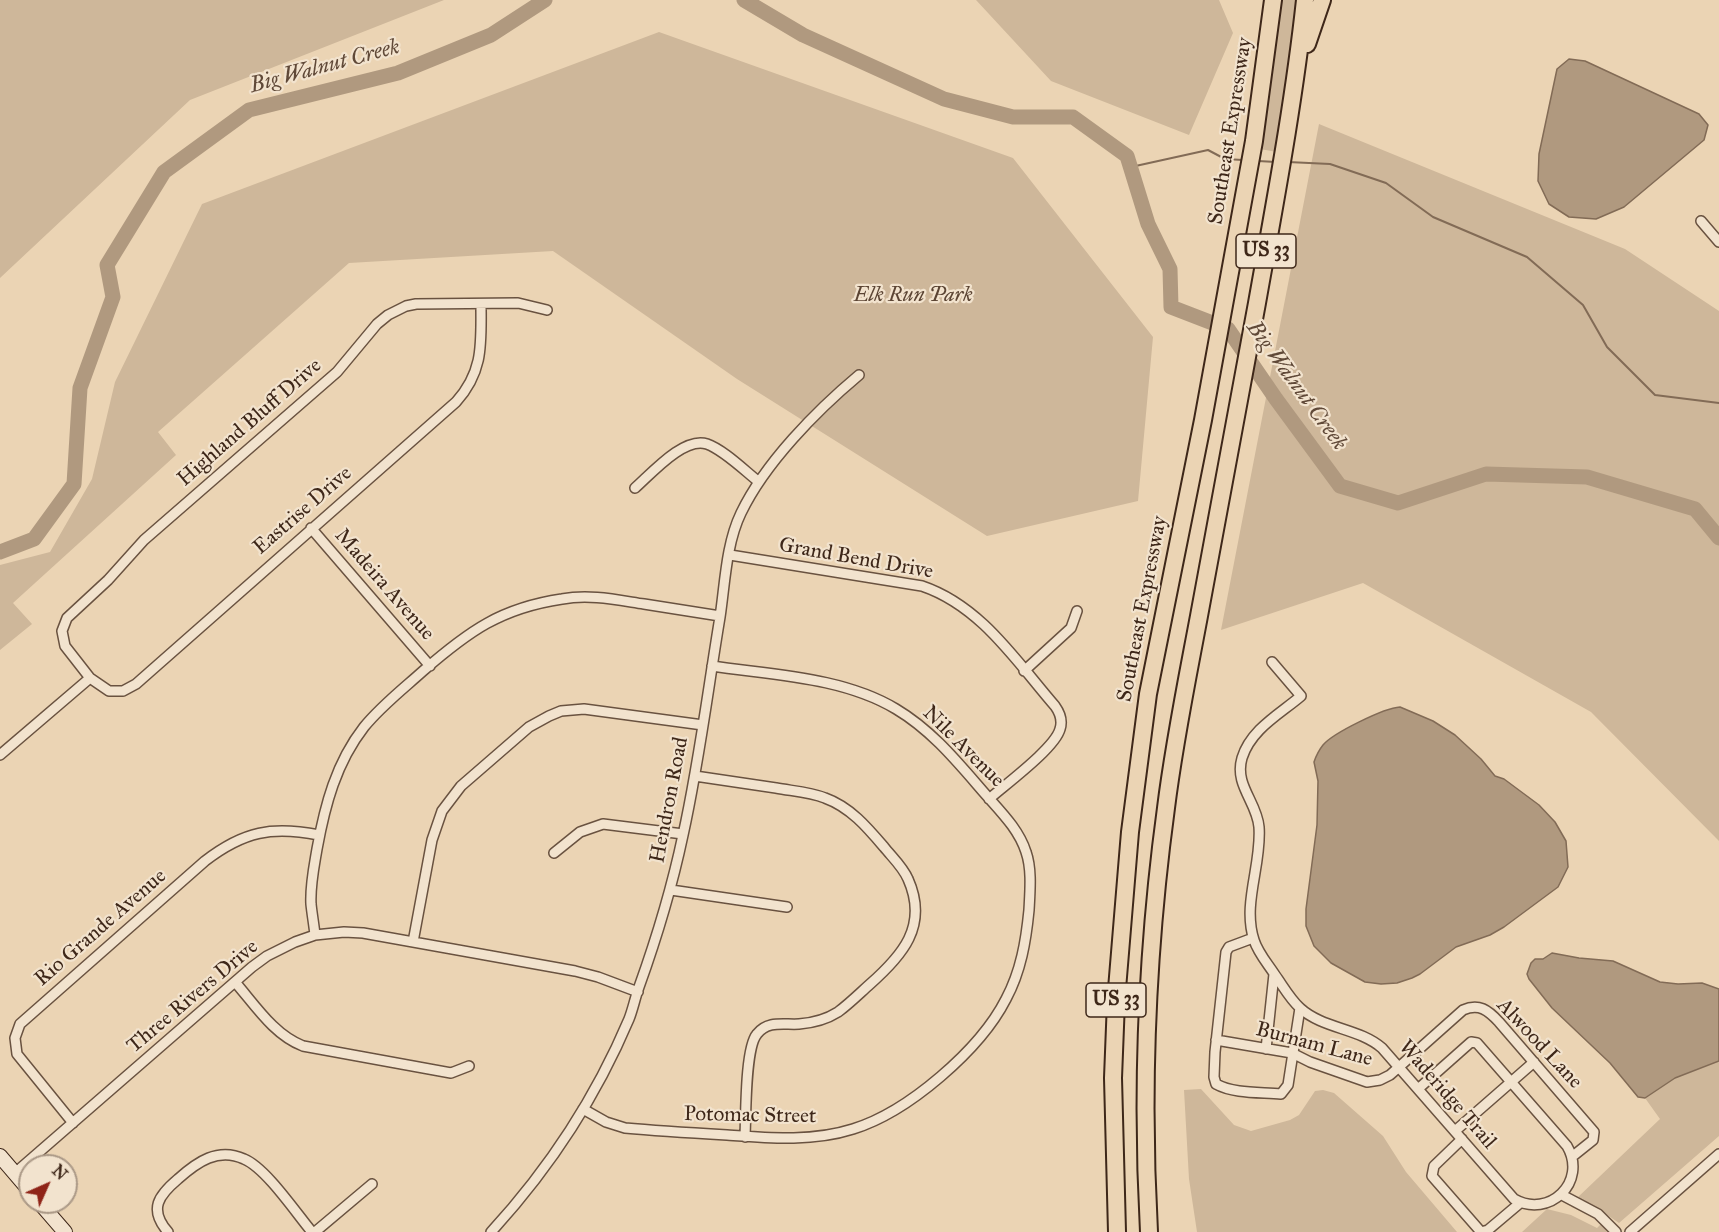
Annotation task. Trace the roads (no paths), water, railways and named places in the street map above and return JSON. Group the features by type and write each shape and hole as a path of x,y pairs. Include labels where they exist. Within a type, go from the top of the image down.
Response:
{"highway":[{"path":"1263,0 1267,56"},
{"name":"Southeast Expressway","path":"1117,1232 1113,1078 1116,1001 1130,832 1148,694 1231,270 1254,141 1273,0"},
{"name":"US 33","path":"1149,1232 1145,1089 1148,1007 1157,881 1166,807 1276,199 1298,67 1305,0"},
{"path":"1298,67 1322,0"}],"main road":[{"path":"0,1156 18,1177"},
{"path":"49,1214 65,1232"}],"street":[{"path":"1701,221 1719,242"},
{"name":"Highland Bluff Drive","path":"90,678 64,646 62,631 72,612 116,572 144,540 337,372 382,320 406,306 416,304 518,303 547,310"},
{"name":"Eastrise Drive","path":"90,678 109,691 123,691 136,684 463,394 474,377 480,356 481,304"},
{"name":"Hendron Road","path":"491,1232 560,1146 583,1109 615,1048 638,992 670,890 683,834 695,776 730,555 740,515 759,482 815,415 859,375"},
{"path":"635,489 679,449 696,442 715,448 759,482"},
{"name":"Madeira Avenue","path":"311,528 430,666"},
{"name":"Grand Bend Drive","path":"730,555 897,581 938,592 972,612 1058,711 1061,727 1049,746 989,799"},
{"path":"315,935 311,903 312,883 320,835 327,800 345,756 364,728 387,703 467,635 494,619 522,607 564,598 609,599 720,616"},
{"path":"1024,671 1071,628 1077,611"},
{"name":"Waderidge Trail","path":"1272,662 1301,696 1254,734 1242,758 1240,776 1259,825 1259,842 1250,909 1253,938 1260,954 1300,1008 1320,1020 1377,1044 1520,1203"},
{"name":"Nile Avenue","path":"712,666 845,687 869,695 895,708 924,729 953,757 1013,827 1022,841 1027,853 1030,898 1028,924"},
{"path":"0,755 90,678"},
{"path":"413,942 432,840 442,811 461,786 539,720 561,711 584,709 703,725"},
{"path":"695,776 817,795 847,809 868,827 902,868 914,899 912,933 897,960 837,1012 807,1023 769,1024 758,1033 750,1050 745,1137"},
{"path":"555,853 580,832 603,824 683,834"},
{"name":"Rio Grande Avenue","path":"73,1123 21,1061 15,1046 16,1030 20,1024 205,861 224,847 241,838 272,830 294,830 320,835"},
{"path":"670,890 787,907"},
{"name":"Potomac Street","path":"583,1109 606,1122 625,1128 798,1139 835,1134 879,1119 918,1094 962,1056 994,1019 1006,999 1018,970 1028,924"},
{"name":"Three Rivers Drive","path":"15,1173 267,956 315,935 363,933 575,971 638,992"},
{"path":"1253,938 1229,946 1226,952 1216,1040 1214,1077 1216,1084 1230,1089 1281,1094 1288,1085 1300,1008"},
{"path":"1266,1048 1274,974"},
{"path":"235,982 278,1031 303,1046 451,1073 469,1066"},
{"name":"Alwood Lane","path":"1399,1067 1460,1013 1472,1006 1483,1008 1490,1012 1594,1132 1593,1140 1573,1156"},
{"name":"Burnam Lane","path":"1216,1040 1292,1053 1310,1062 1367,1082 1380,1080 1399,1067"},
{"path":"1418,1089 1474,1042 1478,1043 1554,1130 1573,1156 1568,1187 1557,1198 1540,1203 1520,1203 1488,1230 1481,1232 1432,1176 1434,1166 1462,1139"},
{"path":"1455,1131 1534,1062"},
{"path":"1630,1232 1719,1154"},
{"path":"168,1232 160,1221 158,1202 164,1191 196,1163 212,1156 228,1155 245,1159 264,1175 314,1232 372,1184"},
{"path":"1562,1195 1598,1214 1616,1232"}],"waterway":[{"name":"Big Walnut Creek","path":"0,552 34,539 74,484 80,388 113,297 107,265 164,172 249,110 398,73 491,35 545,0"},
{"name":"Big Walnut Creek","path":"744,0 803,35 944,99 1013,117 1073,117 1127,156 1148,224 1170,269 1171,307 1228,329 1340,486 1398,503 1486,474 1587,477 1695,509 1719,538"},
{"path":"1131,167 1208,150 1225,159 1243,160"},
{"path":"1258,161 1276,162"},
{"path":"1288,162 1330,164 1386,183 1433,217 1527,257 1583,305 1607,347 1655,395 1719,403"}],"park label":[{"name":"Elk Run Park","path":"913,296"}]}
